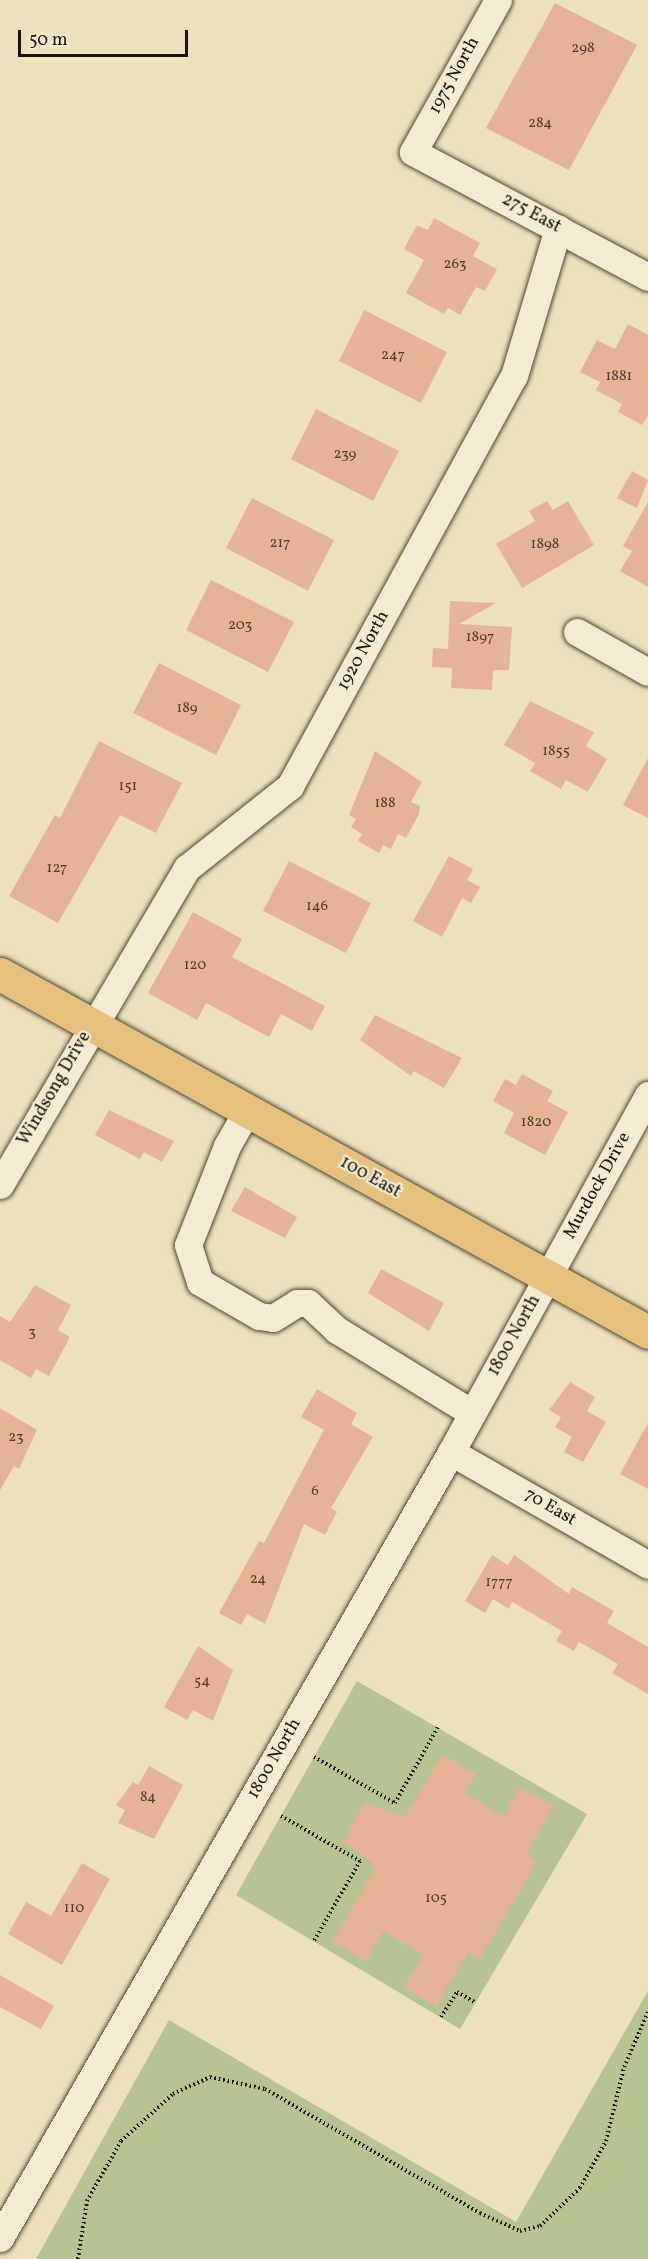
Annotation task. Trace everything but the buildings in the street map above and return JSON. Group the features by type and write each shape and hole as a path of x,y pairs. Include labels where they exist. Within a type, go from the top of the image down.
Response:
{"main road":[{"name":"100 East","path":"0,974 648,1332"}],"street":[{"name":"1975 North","path":"412,152 498,0"},
{"name":"275 East","path":"412,152 648,277"},
{"name":"1920 North","path":"91,1024 187,868 290,786 514,376 558,228"},
{"path":"577,632 648,672"},
{"name":"Windsong Drive","path":"0,1185 91,1024"},
{"name":"Murdock Drive","path":"548,1277 648,1095"},
{"path":"248,1109 227,1146 188,1245 200,1282 259,1316 273,1318 297,1303 308,1303 337,1330 472,1413"},
{"name":"1800 North","path":"0,2238 451,1452 548,1277"},
{"name":"70 East","path":"451,1452 648,1565"}],"path":[{"path":"314,1757 395,1803 438,1727"},
{"path":"281,1816 360,1861 314,1941"},
{"path":"441,2017 457,1992 476,2003"},
{"path":"78,2259 87,2201 121,2141 173,2094 210,2077 265,2089 480,2213 520,2231 540,2226 580,2188 606,2141 624,2067 648,2012"}],"green space":[{"path":"357,1681 587,1814 460,2029 236,1895"},
{"path":"648,1991 648,2259 36,2259 169,2020 516,2222"}]}
